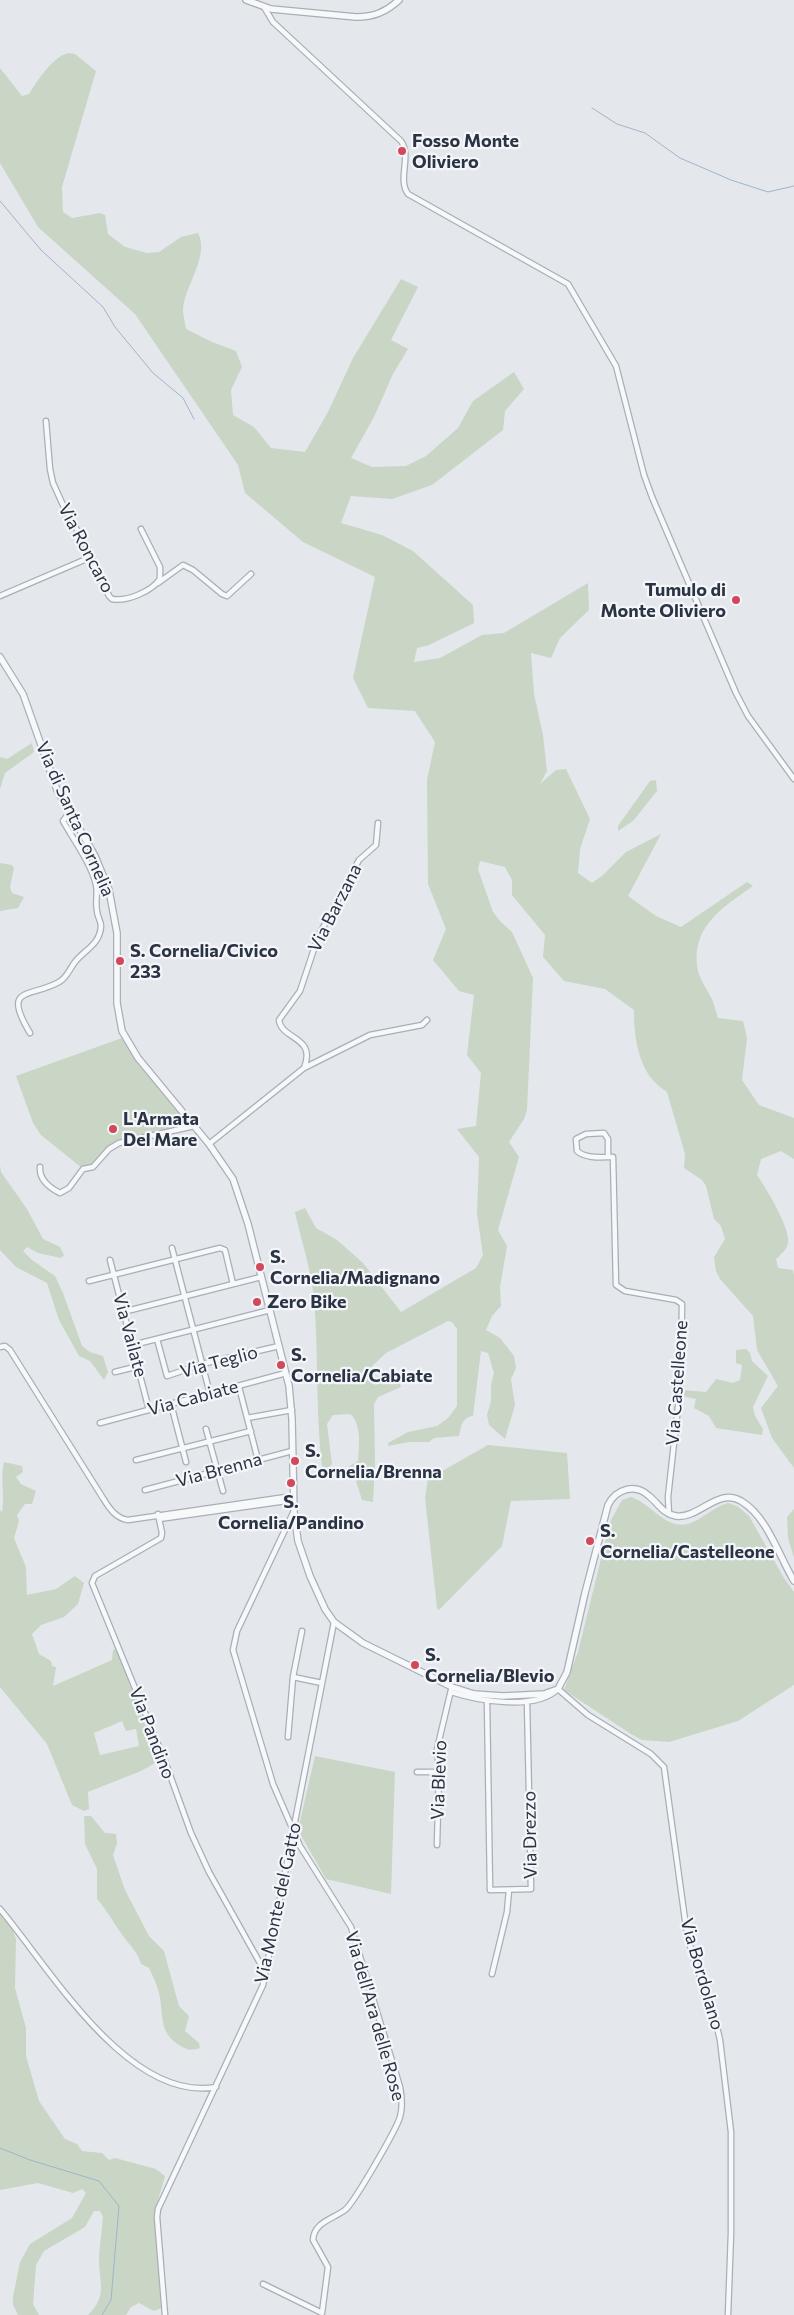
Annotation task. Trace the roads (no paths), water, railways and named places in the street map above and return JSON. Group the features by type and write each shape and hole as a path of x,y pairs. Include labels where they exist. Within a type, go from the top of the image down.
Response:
{"street":[{"path":"246,0 264,7 311,14 370,17 386,11 399,0"},
{"path":"264,7 273,22 403,144 404,186 408,194 568,284 616,366 649,490 678,563 736,693 748,716 794,779"},
{"name":"Via Roncaro","path":"46,421 53,483 109,596 112,598 126,598 155,585"},
{"path":"140,529 161,572 160,579 155,585"},
{"path":"0,596 91,557"},
{"path":"155,585 183,565 191,568 227,596 251,574"},
{"name":"Via di Santa Cornelia","path":"0,656 23,694 49,770 104,875 114,908 118,946 116,1003 122,1031 138,1058 226,1167 237,1188 286,1374 292,1410 293,1498 298,1541 310,1576 325,1609 334,1622 356,1639 452,1689 487,1701 546,1698 558,1689"},
{"path":"30,1033 18,1012 22,997 28,991 61,981 75,962 92,948 100,929 101,923 96,910 97,892 94,878 63,821 70,812"},
{"name":"Via Barzana","path":"304,1068 307,1056 305,1048 302,1043 281,1027 279,1020 297,997 318,937 359,860 376,845 378,823"},
{"path":"209,1144 304,1068 370,1035 421,1025 427,1020"},
{"path":"40,1167 40,1173 45,1183 60,1193 70,1188 83,1169 93,1167 109,1149 119,1143 194,1126"},
{"name":"Via Castelleone","path":"608,1157 608,1140 604,1133 586,1134 576,1139 577,1151 581,1154 608,1157 613,1157 616,1284 623,1290 678,1300 682,1304 681,1380 668,1497 669,1514"},
{"path":"172,1248 210,1394"},
{"path":"89,1281 223,1248 233,1284"},
{"name":"Via Vailate","path":"110,1260 134,1345 149,1410"},
{"path":"124,1312 261,1277"},
{"path":"134,1345 270,1310"},
{"name":"Via Teglio","path":"158,1339 167,1376 202,1364 279,1346"},
{"path":"0,1347 5,1346 10,1350 114,1512 126,1520 293,1498"},
{"path":"115,1372 139,1366"},
{"name":"Via Cabiate","path":"100,1423 286,1374"},
{"path":"239,1387 258,1460"},
{"path":"171,1404 186,1462"},
{"path":"247,1418 292,1410"},
{"path":"206,1429 223,1490"},
{"path":"136,1460 250,1431"},
{"name":"Via Brenna","path":"145,1490 292,1451"},
{"path":"558,1689 568,1669 590,1570 611,1500 623,1490 640,1490 650,1496 662,1510 669,1514 686,1516 722,1499 740,1500 750,1508 770,1534 794,1581"},
{"name":"Via dell'Ara delle Rose","path":"264,2284 322,2313 328,2268 313,2240 313,2236 324,2221 346,2208 393,2133 401,2111 402,2097 351,1927 304,1854 293,1832 266,1764 233,1644 237,1631 294,1512"},
{"name":"Via Pandino","path":"158,1517 162,1533 161,1538 95,1576 92,1583 166,1764 191,1833 209,1872 266,1972"},
{"name":"Via Monte del Gatto","path":"164,2315 158,2209 216,2087 245,2020 258,1997 266,1972 334,1622"},
{"path":"288,1737 293,1677 302,1632"},
{"path":"293,1677 322,1683"},
{"name":"Via di Santa Cornelia","path":"452,1689 488,1696 536,1695 558,1689"},
{"name":"Via Blevio","path":"437,1846 438,1744 452,1689"},
{"name":"Via Bordolano","path":"558,1689 588,1715 651,1754 660,1762 665,1770 686,1927 692,1954 717,2023 726,2089 731,2162 728,2315"},
{"name":"Via Drezzo","path":"487,1701 490,1890 509,1890 531,1889 527,1700"},
{"path":"418,1772 439,1772"},
{"path":"492,1974 507,1912 509,1890"},
{"path":"0,1909 85,2015 116,2050 172,2085 191,2088 216,2087"}],"waterway":[{"path":"592,108 617,124 645,133 680,158 731,180 768,192 794,186"},
{"path":"0,201 41,250 103,307 115,327 153,373 183,398 194,419"},
{"path":"0,2148 30,2160 99,2181 119,2206 111,2300 102,2315"}],"place":[{"name":"Fosso Monte Oliviero","path":"402,151"},
{"name":"Tumulo di Monte Oliviero","path":"736,600"},
{"name":"S. Cornelia/Civico 233","path":"120,961"},
{"name":"L'Armata Del Mare","path":"113,1129"},
{"name":"S. Cornelia/Madignano","path":"260,1267"},
{"name":"Zero Bike","path":"257,1302"},
{"name":"S. Cornelia/Cabiate","path":"281,1365"},
{"name":"S. Cornelia/Brenna","path":"295,1461"},
{"name":"S. Cornelia/Pandino","path":"291,1483"},
{"name":"S. Cornelia/Castelleone","path":"590,1541"},
{"name":"S. Cornelia/Blevio","path":"415,1665"}]}
